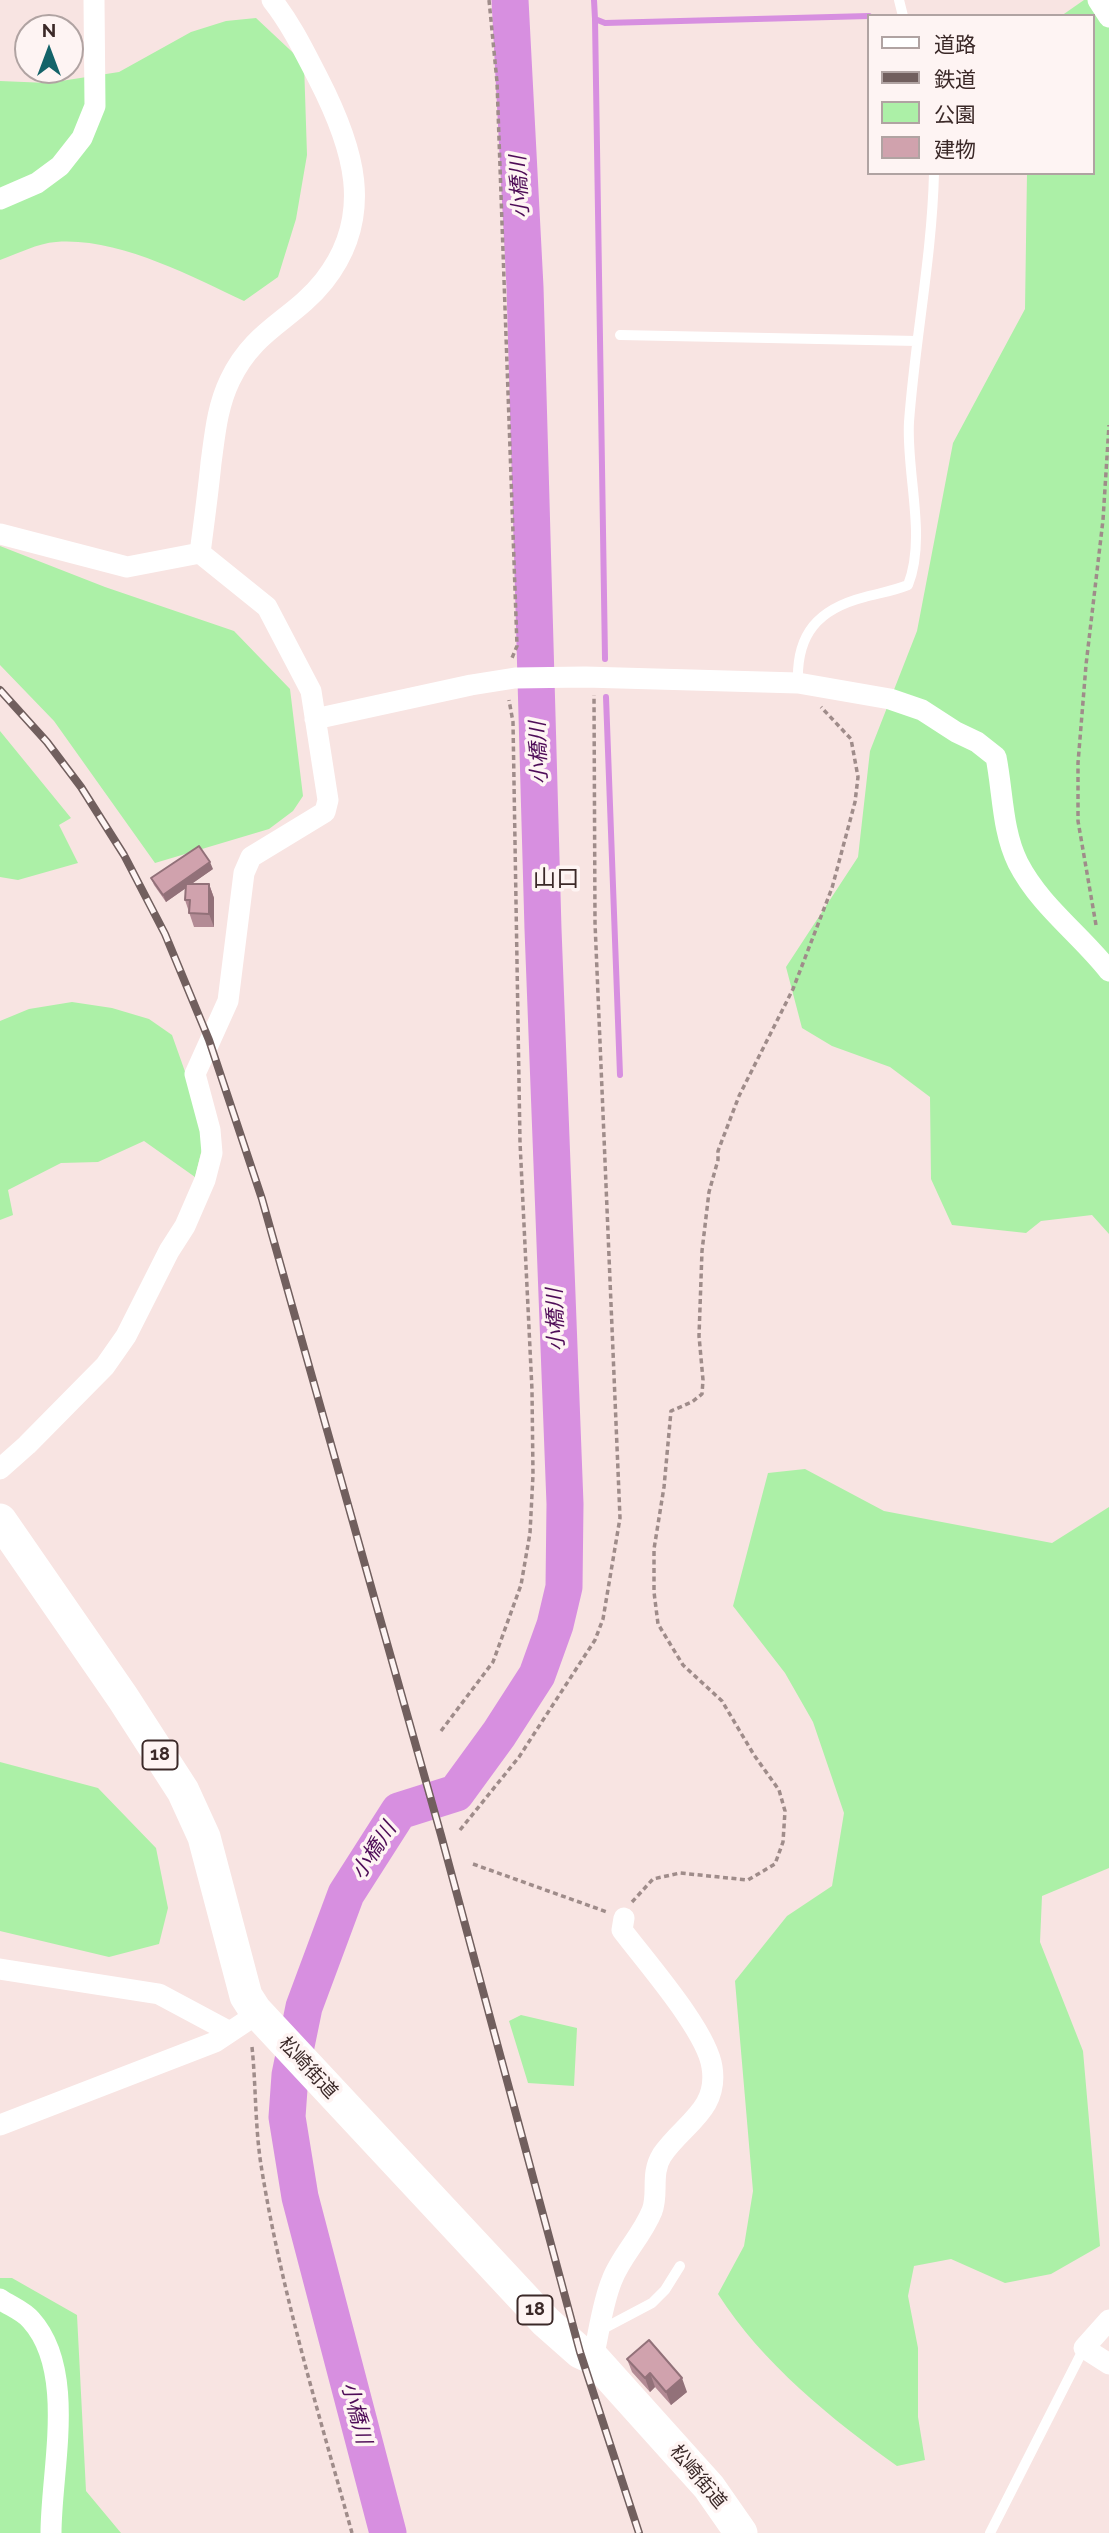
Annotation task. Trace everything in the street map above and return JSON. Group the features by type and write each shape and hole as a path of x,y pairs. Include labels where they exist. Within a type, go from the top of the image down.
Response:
{"main road":[{"name":"松崎街道","path":"0,1520 183,1791 204,1837 246,1996 248,2020 326,2087 545,2322 580,2352 596,2345 709,2487 741,2533"}],"street":[{"path":"0,199 37,183 60,166 82,138 95,106 94,0"},
{"path":"200,553 218,410 230,380 247,350 323,282 345,249 353,221 353,165 345,136 332,104 294,32 272,0"},
{"path":"1098,0 1109,17"},
{"path":"0,534 127,567 200,553 267,607 311,691 328,800 325,812 251,857 244,873 228,1001 195,1074 212,1153 205,1180 185,1226 169,1251 126,1336 105,1366 27,1446 0,1469"},
{"path":"315,719 509,679 590,677 797,683 890,699 922,710 977,742 996,757 1005,821 1018,863 1052,912 1105,967"},
{"path":"596,2345 611,2280 653,2209 653,2177 661,2157 679,2134 704,2110 713,2089 712,2065 704,2040 622,1930 624,1918"},
{"path":"0,1969 159,1994 248,2020"},
{"path":"0,2125 215,2042 248,2020"},
{"path":"0,2300 30,2318 49,2347 57,2375 57,2460 51,2505 51,2533"},
{"path":"1109,2320 1084,2348 1109,2364"}],"lane":[{"path":"797,683 797,663 804,638 825,614 865,597 890,593 908,586 914,569 915,523 909,425 933,217 934,175"},
{"path":"620,335 917,341"},
{"path":"596,2345 652,2303 665,2290 680,2266"},
{"path":"990,2533 1084,2348"}],"path":[{"path":"441,1731 494,1662 521,1585 530,1534 533,1475 532,1390 520,1142 513,722 509,679 505,668 517,646 497,82 489,0"},
{"path":"1105,967 1078,821 1078,762 1103,520 1109,425"},
{"path":"460,1830 519,1757 595,1640 603,1619 620,1518 595,923 590,677"},
{"path":"473,1864 624,1918 633,1901 653,1879 680,1873 748,1880 775,1864 783,1842 785,1811 779,1790 722,1702 683,1665 658,1624 654,1592 654,1549 664,1487 671,1411 692,1402 702,1394 699,1336 702,1251 709,1192 718,1151 739,1096 793,989 832,888 855,802 858,777 851,739 797,683"},
{"path":"248,2020 261,2161 271,2219 299,2342 352,2533"}],"green space":[{"path":"1084,0 1109,0 1109,1234 1092,1215 1041,1221 1026,1233 952,1225 931,1179 930,1097 890,1067 832,1046 802,1028 786,967 858,857 870,751 917,631 953,443 1025,309 1027,175 1095,175 1095,14 1064,14"},
{"path":"256,18 304,63 307,155 296,219 278,277 244,301 153,260 104,246 56,242 0,260 0,81 14,82 14,84 84,84 84,77 119,72 191,32 226,21"},
{"path":"0,546 105,587 234,631 290,689 303,796 293,811 269,829 155,863 54,721 0,665"},
{"path":"0,731 71,818 59,825 78,863 18,880 0,877"},
{"path":"72,1002 112,1008 149,1019 172,1035 199,1111 204,1141 195,1177 144,1141 98,1162 61,1163 8,1190 13,1215 0,1220 0,1021 29,1009"},
{"path":"805,1469 884,1511 1052,1543 1109,1507 1109,1868 1042,1896 1040,1942 1083,2051 1100,2246 1051,2274 1005,2283 951,2259 914,2266 908,2296 918,2348 918,2417 925,2460 897,2466 847,2429 799,2388 755,2343 718,2294 744,2246 753,2191 735,1981 787,1916 832,1886 844,1813 813,1722 785,1673 733,1606 768,1473"},
{"path":"0,1762 98,1788 156,1848 168,1908 159,1944 109,1957 0,1931"},
{"path":"521,2015 577,2028 574,2086 528,2083 509,2021"},
{"path":"0,2278 12,2278 77,2315 86,2491 121,2533 0,2533"}],"building":[{"path":"199,846 210,862 163,895 151,878"},
{"path":"186,884 209,884 209,914 189,913 190,900 185,900"},
{"path":"649,2340 682,2378 666,2392 650,2373 645,2378 627,2359"}],"waterway":[{"name":"小橋川","path":"388,2533 300,2197 287,2117 290,2075 304,2007 346,1894 399,1811 456,1793 499,1734 537,1675 555,1625 564,1587 565,1504 543,929 525,287 510,0"},
{"path":"594,0 595,19 605,23 867,16"},
{"path":"595,19 605,659"},
{"path":"606,697 620,1075"}],"railway":[{"path":"0,690 47,742 81,787 124,855 165,934 209,1040 262,1199 441,1835 580,2352 639,2533"}],"district":[{"name":"山口","path":"556,879"}]}
